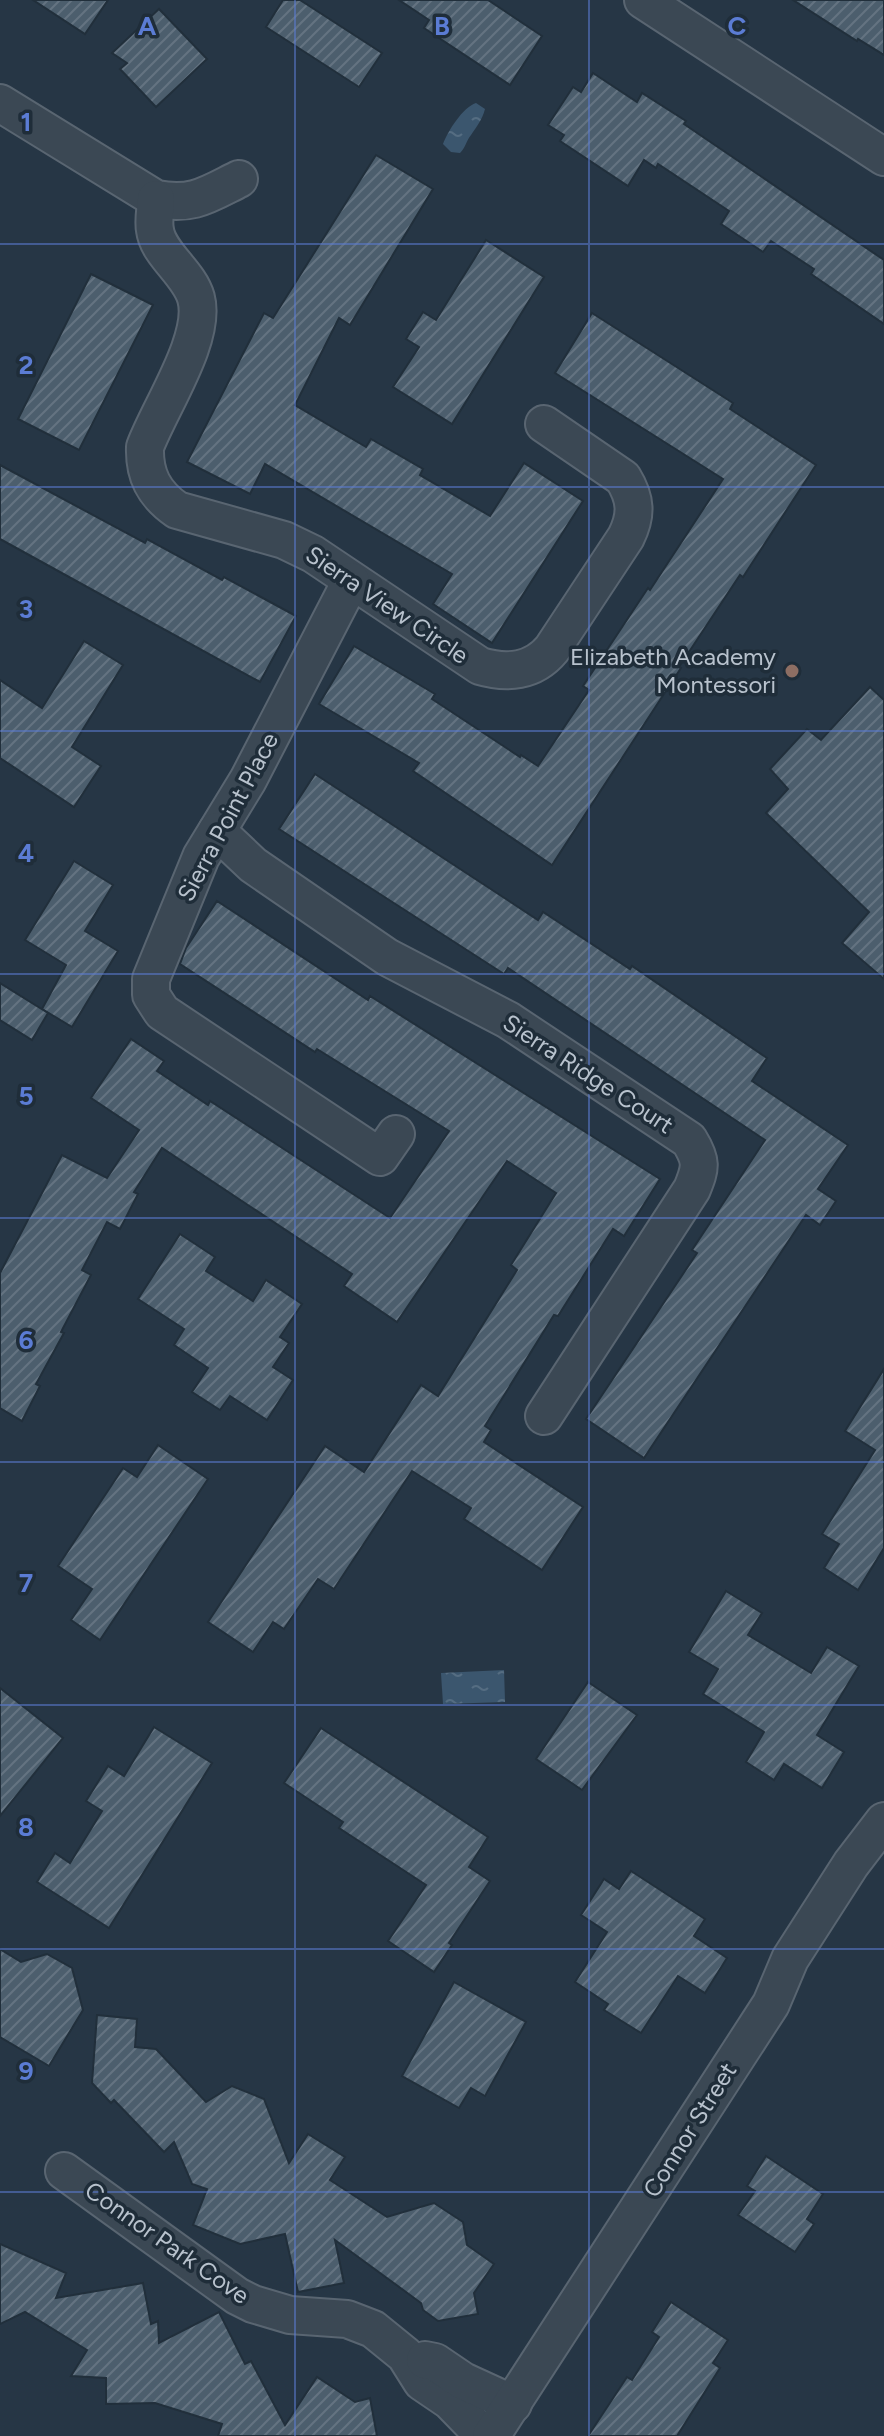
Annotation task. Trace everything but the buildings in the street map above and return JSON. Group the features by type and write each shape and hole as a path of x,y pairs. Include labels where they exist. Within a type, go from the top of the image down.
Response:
{"street":[{"path":"643,0 884,157"},
{"path":"0,103 156,199 177,203 190,201 239,179"},
{"name":"Sierra View Circle","path":"156,199 155,230 160,243 189,282 198,310 193,341 145,447 144,462 149,479 164,501 177,510 305,549 480,666 507,671 522,669 544,658 626,537 635,513 631,490 623,478 544,424"},
{"name":"Sierra Point Place","path":"351,581 248,780 201,857 151,979 151,995 162,1012 380,1157 396,1134"},
{"name":"Sierra Ridge Court","path":"217,831 253,865 387,957 508,1020 689,1140 698,1154 700,1169 692,1189 544,1416"},
{"name":"Connor Street","path":"491,2436 771,2004 797,1948 851,1864 884,1821"},
{"name":"Connor Park Cove","path":"64,2171 237,2296 290,2315 347,2319 373,2329 405,2355 422,2382 450,2401 484,2436"},
{"name":"Connor Park Cove","path":"405,2355 435,2362 463,2381 513,2404"}],"water":[{"path":"476,103 485,109 481,120 460,153 451,152 443,144 445,139 461,114"},
{"path":"504,1670 505,1702 443,1704 441,1673"}],"place":[{"name":"Elizabeth Academy Montessori","path":"792,671"}]}
